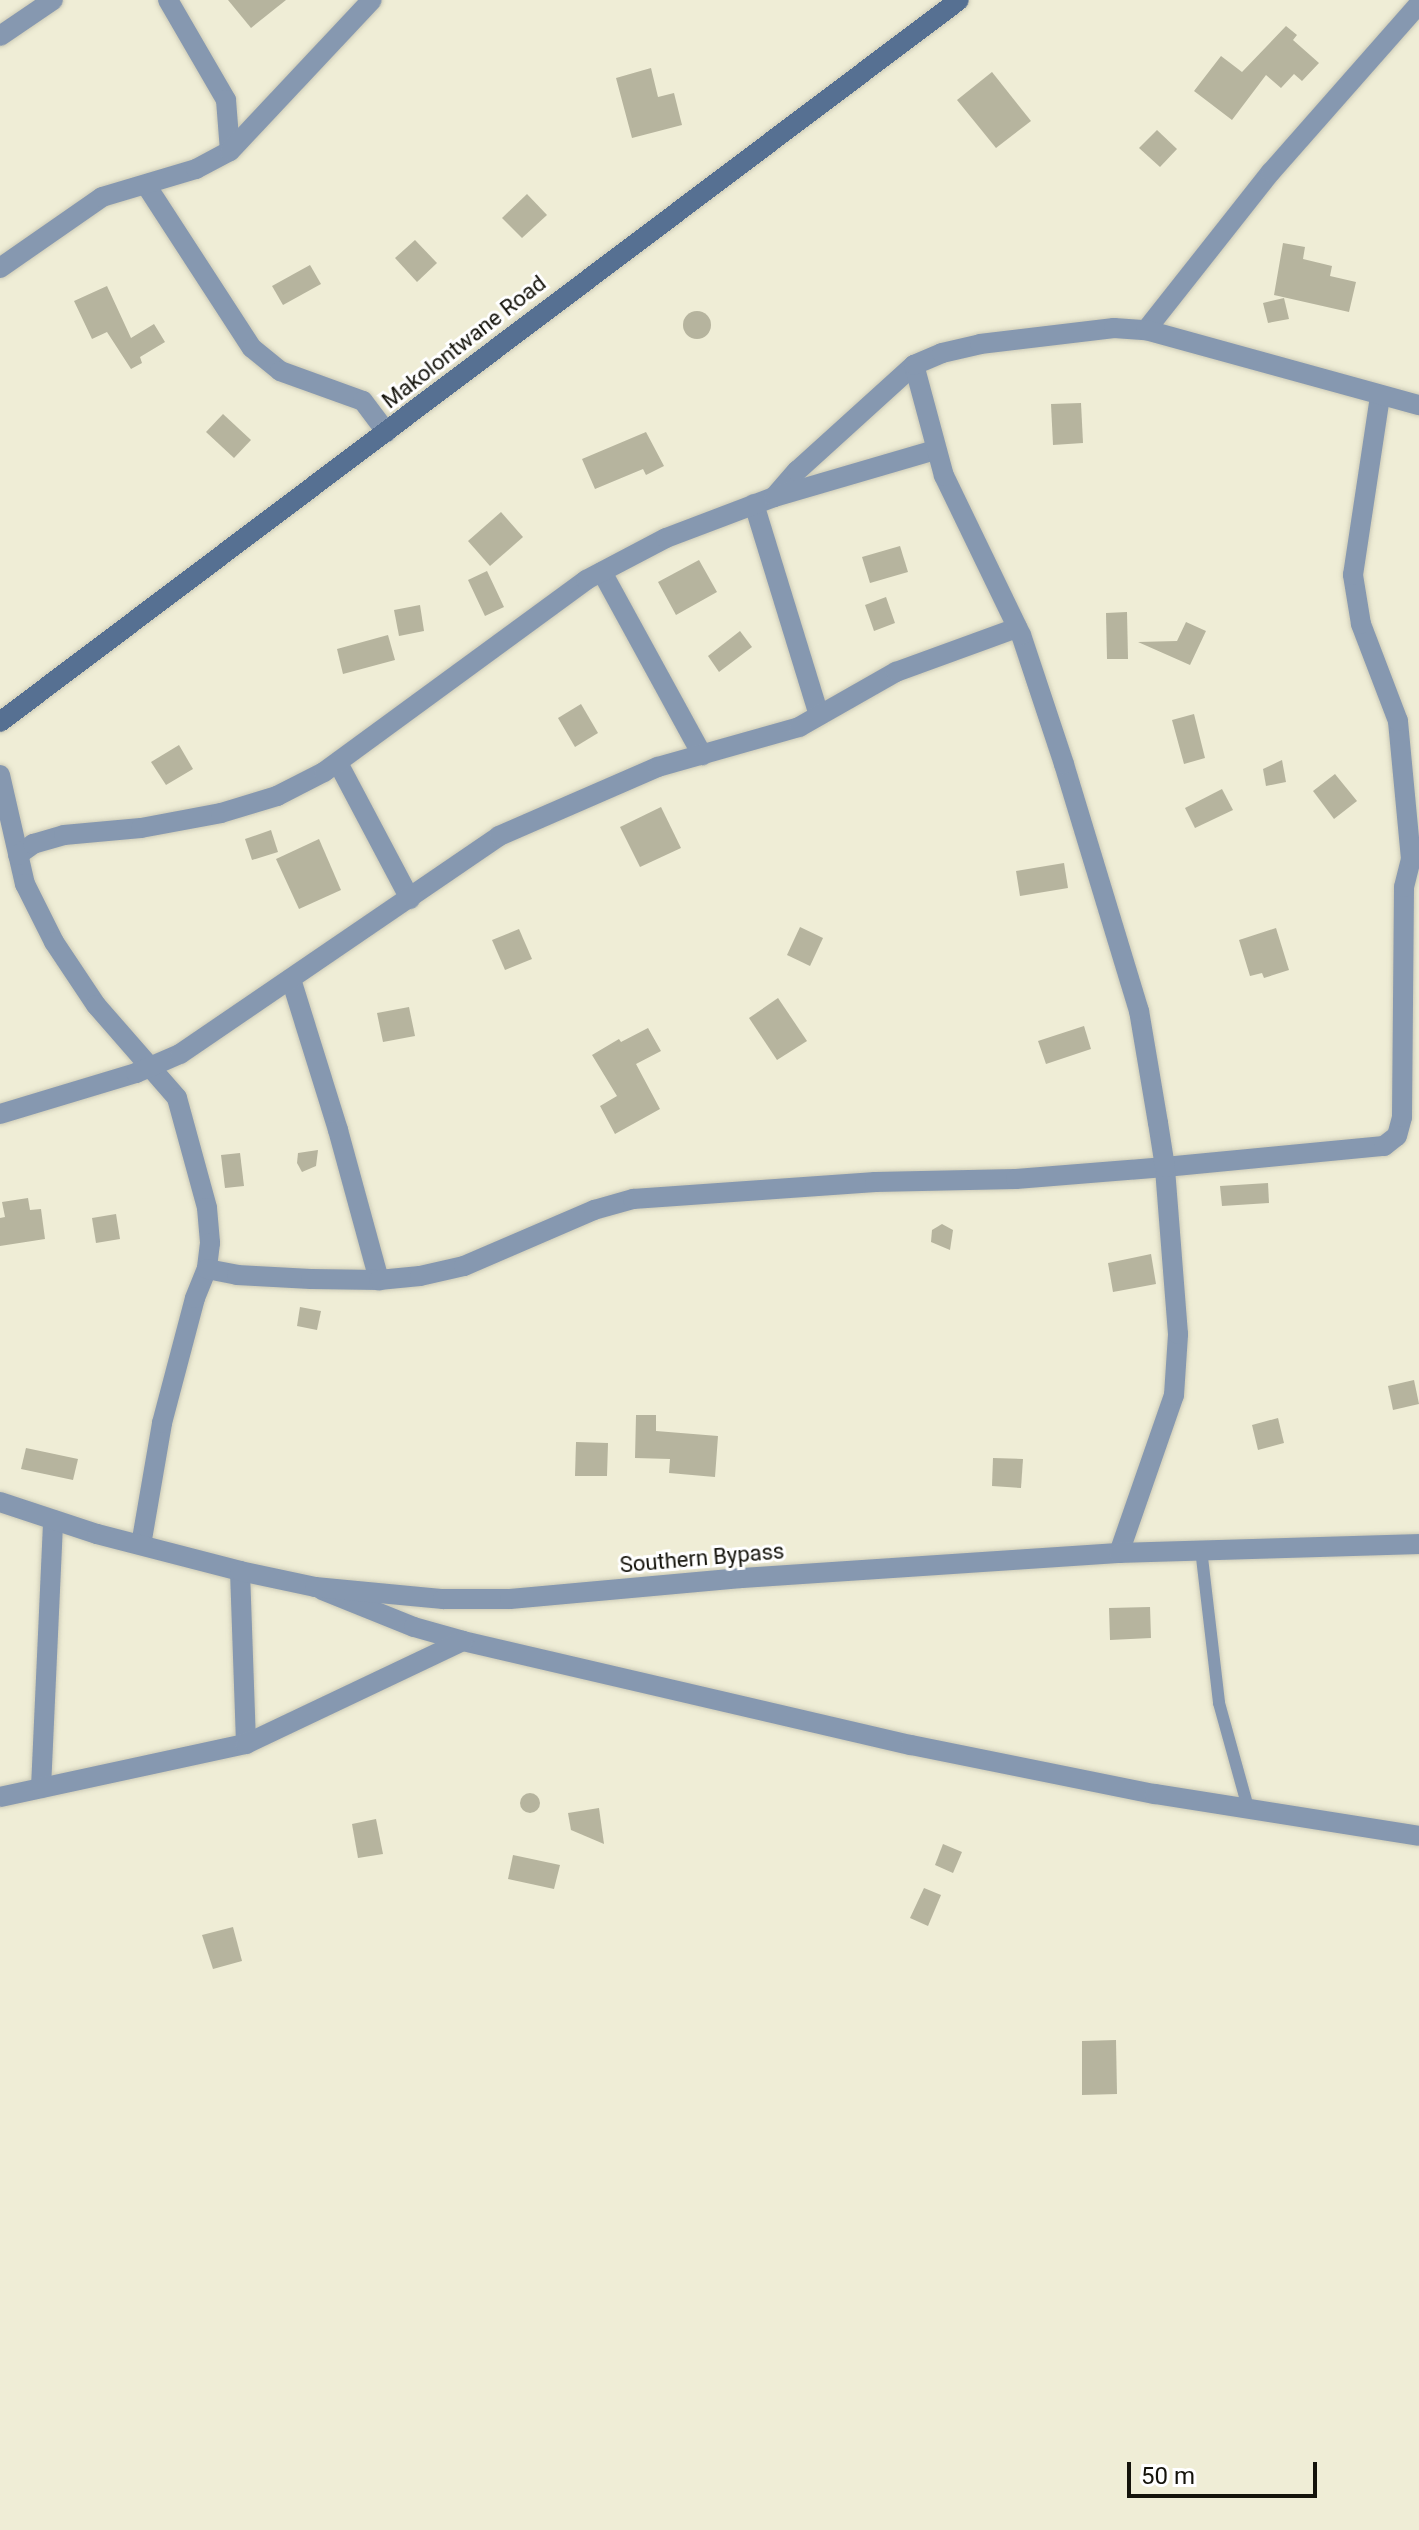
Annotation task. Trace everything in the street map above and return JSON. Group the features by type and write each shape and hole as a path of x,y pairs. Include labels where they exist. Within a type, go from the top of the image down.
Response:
{"main road":[{"name":"Makolontwane Road","path":"0,722 959,0"}],"street":[{"path":"0,36 53,0"},
{"path":"168,0 226,100 230,151"},
{"path":"0,268 102,197 196,169 230,151 372,0"},
{"path":"1146,330 1271,172 1419,4"},
{"path":"146,185 252,348 280,371 363,401 386,432"},
{"path":"774,497 797,471 914,365 942,353 1077,330 1146,330 1419,405"},
{"path":"914,365 935,450 953,498 1017,628 1102,881 1139,1011 1165,1167 1178,1334 1174,1395 1119,1553"},
{"path":"207,1269 237,1275 379,1280 420,1276 464,1266 594,1210 633,1199 875,1182 1016,1179 1384,1146 1397,1136 1402,1117 1404,887 1415,859 1398,721 1355,602 1353,575 1380,396"},
{"path":"18,855 33,844 64,835 141,828 221,813 277,796 338,763 602,572 666,538 774,497 935,450"},
{"path":"754,504 819,715"},
{"path":"602,572 702,755"},
{"path":"0,1114 148,1068 192,1047 499,836 621,780 777,735 896,672 1017,628"},
{"path":"338,763 410,899"},
{"path":"0,775 25,884 54,942 96,1005 177,1098 207,1208 210,1243 207,1269 195,1298 162,1423 141,1545"},
{"path":"291,979 338,1130 379,1280"},
{"name":"Southern Bypass","path":"0,1502 53,1520 240,1571 315,1587 443,1599 510,1599 757,1577 1119,1553 1419,1544"},
{"path":"41,1788 53,1520"},
{"path":"240,1571 246,1744"},
{"path":"315,1587 414,1627 463,1641 911,1745 1249,1811 1419,1836"},
{"path":"0,1797 246,1744 463,1641"}],"lane":[{"path":"1201,1549 1219,1703 1249,1811"}],"building":[{"path":"228,0 286,0 251,28"},
{"path":"1286,26 1297,35 1293,40 1319,63 1302,81 1294,74 1281,88 1266,75 1232,120 1194,91 1221,56 1242,72"},
{"path":"651,68 658,97 674,93 682,125 632,138 616,78"},
{"path":"992,72 1031,121 996,148 957,100"},
{"path":"1157,130 1177,149 1160,167 1139,148"},
{"path":"527,194 547,215 522,238 502,218"},
{"path":"415,240 437,263 417,282 395,258"},
{"path":"1283,243 1305,247 1303,259 1332,266 1330,276 1356,282 1349,312 1274,295"},
{"path":"310,265 321,284 283,305 272,286"},
{"path":"107,286 131,338 154,324 165,342 140,357 142,363 131,369 107,332 92,339 74,301"},
{"path":"1284,298 1289,319 1268,323 1263,303"},
{"path":"697,311 707,315 711,325 707,335 697,339 687,335 683,325 687,315"},
{"path":"1081,403 1083,443 1053,445 1051,404"},
{"path":"223,414 251,440 234,458 206,432"},
{"path":"646,432 664,466 646,475 643,469 595,489 582,459"},
{"path":"501,512 523,537 490,566 468,541"},
{"path":"900,546 908,572 870,583 862,557"},
{"path":"699,560 717,592 676,615 658,582"},
{"path":"487,571 504,607 485,616 468,580"},
{"path":"886,597 895,623 874,631 865,605"},
{"path":"420,605 424,631 399,636 394,610"},
{"path":"1127,612 1128,659 1107,659 1106,613"},
{"path":"1186,622 1206,631 1190,665 1138,642 1177,641"},
{"path":"740,631 752,647 719,672 708,656"},
{"path":"388,635 395,660 343,674 337,649"},
{"path":"581,704 598,733 575,747 558,718"},
{"path":"1194,714 1205,758 1184,764 1172,720"},
{"path":"179,745 193,769 166,785 151,762"},
{"path":"1282,760 1286,782 1266,786 1263,769"},
{"path":"1335,774 1357,801 1334,819 1313,791"},
{"path":"1222,789 1233,810 1195,828 1185,808"},
{"path":"661,807 681,848 640,867 620,827"},
{"path":"271,830 278,852 252,860 245,839"},
{"path":"319,839 341,890 299,909 276,859"},
{"path":"1064,863 1068,888 1020,896 1016,871"},
{"path":"800,927 823,938 810,966 787,955"},
{"path":"1276,928 1289,970 1264,978 1262,973 1250,976 1239,940"},
{"path":"519,929 532,959 505,970 492,940"},
{"path":"778,998 807,1041 777,1060 749,1018"},
{"path":"409,1007 415,1036 383,1042 377,1013"},
{"path":"1084,1026 1091,1049 1046,1064 1038,1041"},
{"path":"648,1028 661,1051 636,1064 660,1109 615,1134 600,1106 617,1096 592,1055 619,1039 621,1042"},
{"path":"318,1150 316,1166 302,1172 297,1163 298,1153"},
{"path":"240,1153 244,1186 225,1188 221,1155"},
{"path":"1268,1183 1269,1203 1222,1206 1220,1186"},
{"path":"28,1198 30,1210 41,1209 45,1239 0,1246 0,1218 5,1217 2,1202"},
{"path":"116,1214 120,1239 96,1243 92,1218"},
{"path":"942,1224 953,1230 950,1250 931,1242 932,1230"},
{"path":"1151,1254 1156,1284 1113,1292 1108,1263"},
{"path":"300,1307 321,1311 317,1330 297,1326"},
{"path":"1414,1380 1419,1404 1393,1410 1388,1386"},
{"path":"636,1415 656,1415 656,1431 718,1436 715,1477 669,1473 670,1459 635,1458"},
{"path":"1278,1418 1284,1443 1258,1450 1252,1425"},
{"path":"576,1442 608,1443 607,1476 575,1476"},
{"path":"26,1448 78,1459 73,1480 21,1469"},
{"path":"993,1458 1023,1459 1021,1488 992,1486"},
{"path":"1150,1607 1151,1638 1110,1640 1109,1608"},
{"path":"526,1793 534,1793 540,1803 534,1813 526,1813 520,1807 520,1799"},
{"path":"599,1808 604,1844 571,1830 568,1813"},
{"path":"376,1819 383,1854 358,1858 352,1824"},
{"path":"943,1844 962,1852 953,1873 935,1865"},
{"path":"513,1855 560,1865 554,1889 508,1879"},
{"path":"924,1888 941,1895 928,1926 910,1918"},
{"path":"233,1927 242,1961 213,1969 202,1935"},
{"path":"1116,2040 1117,2094 1082,2095 1082,2041"}]}
